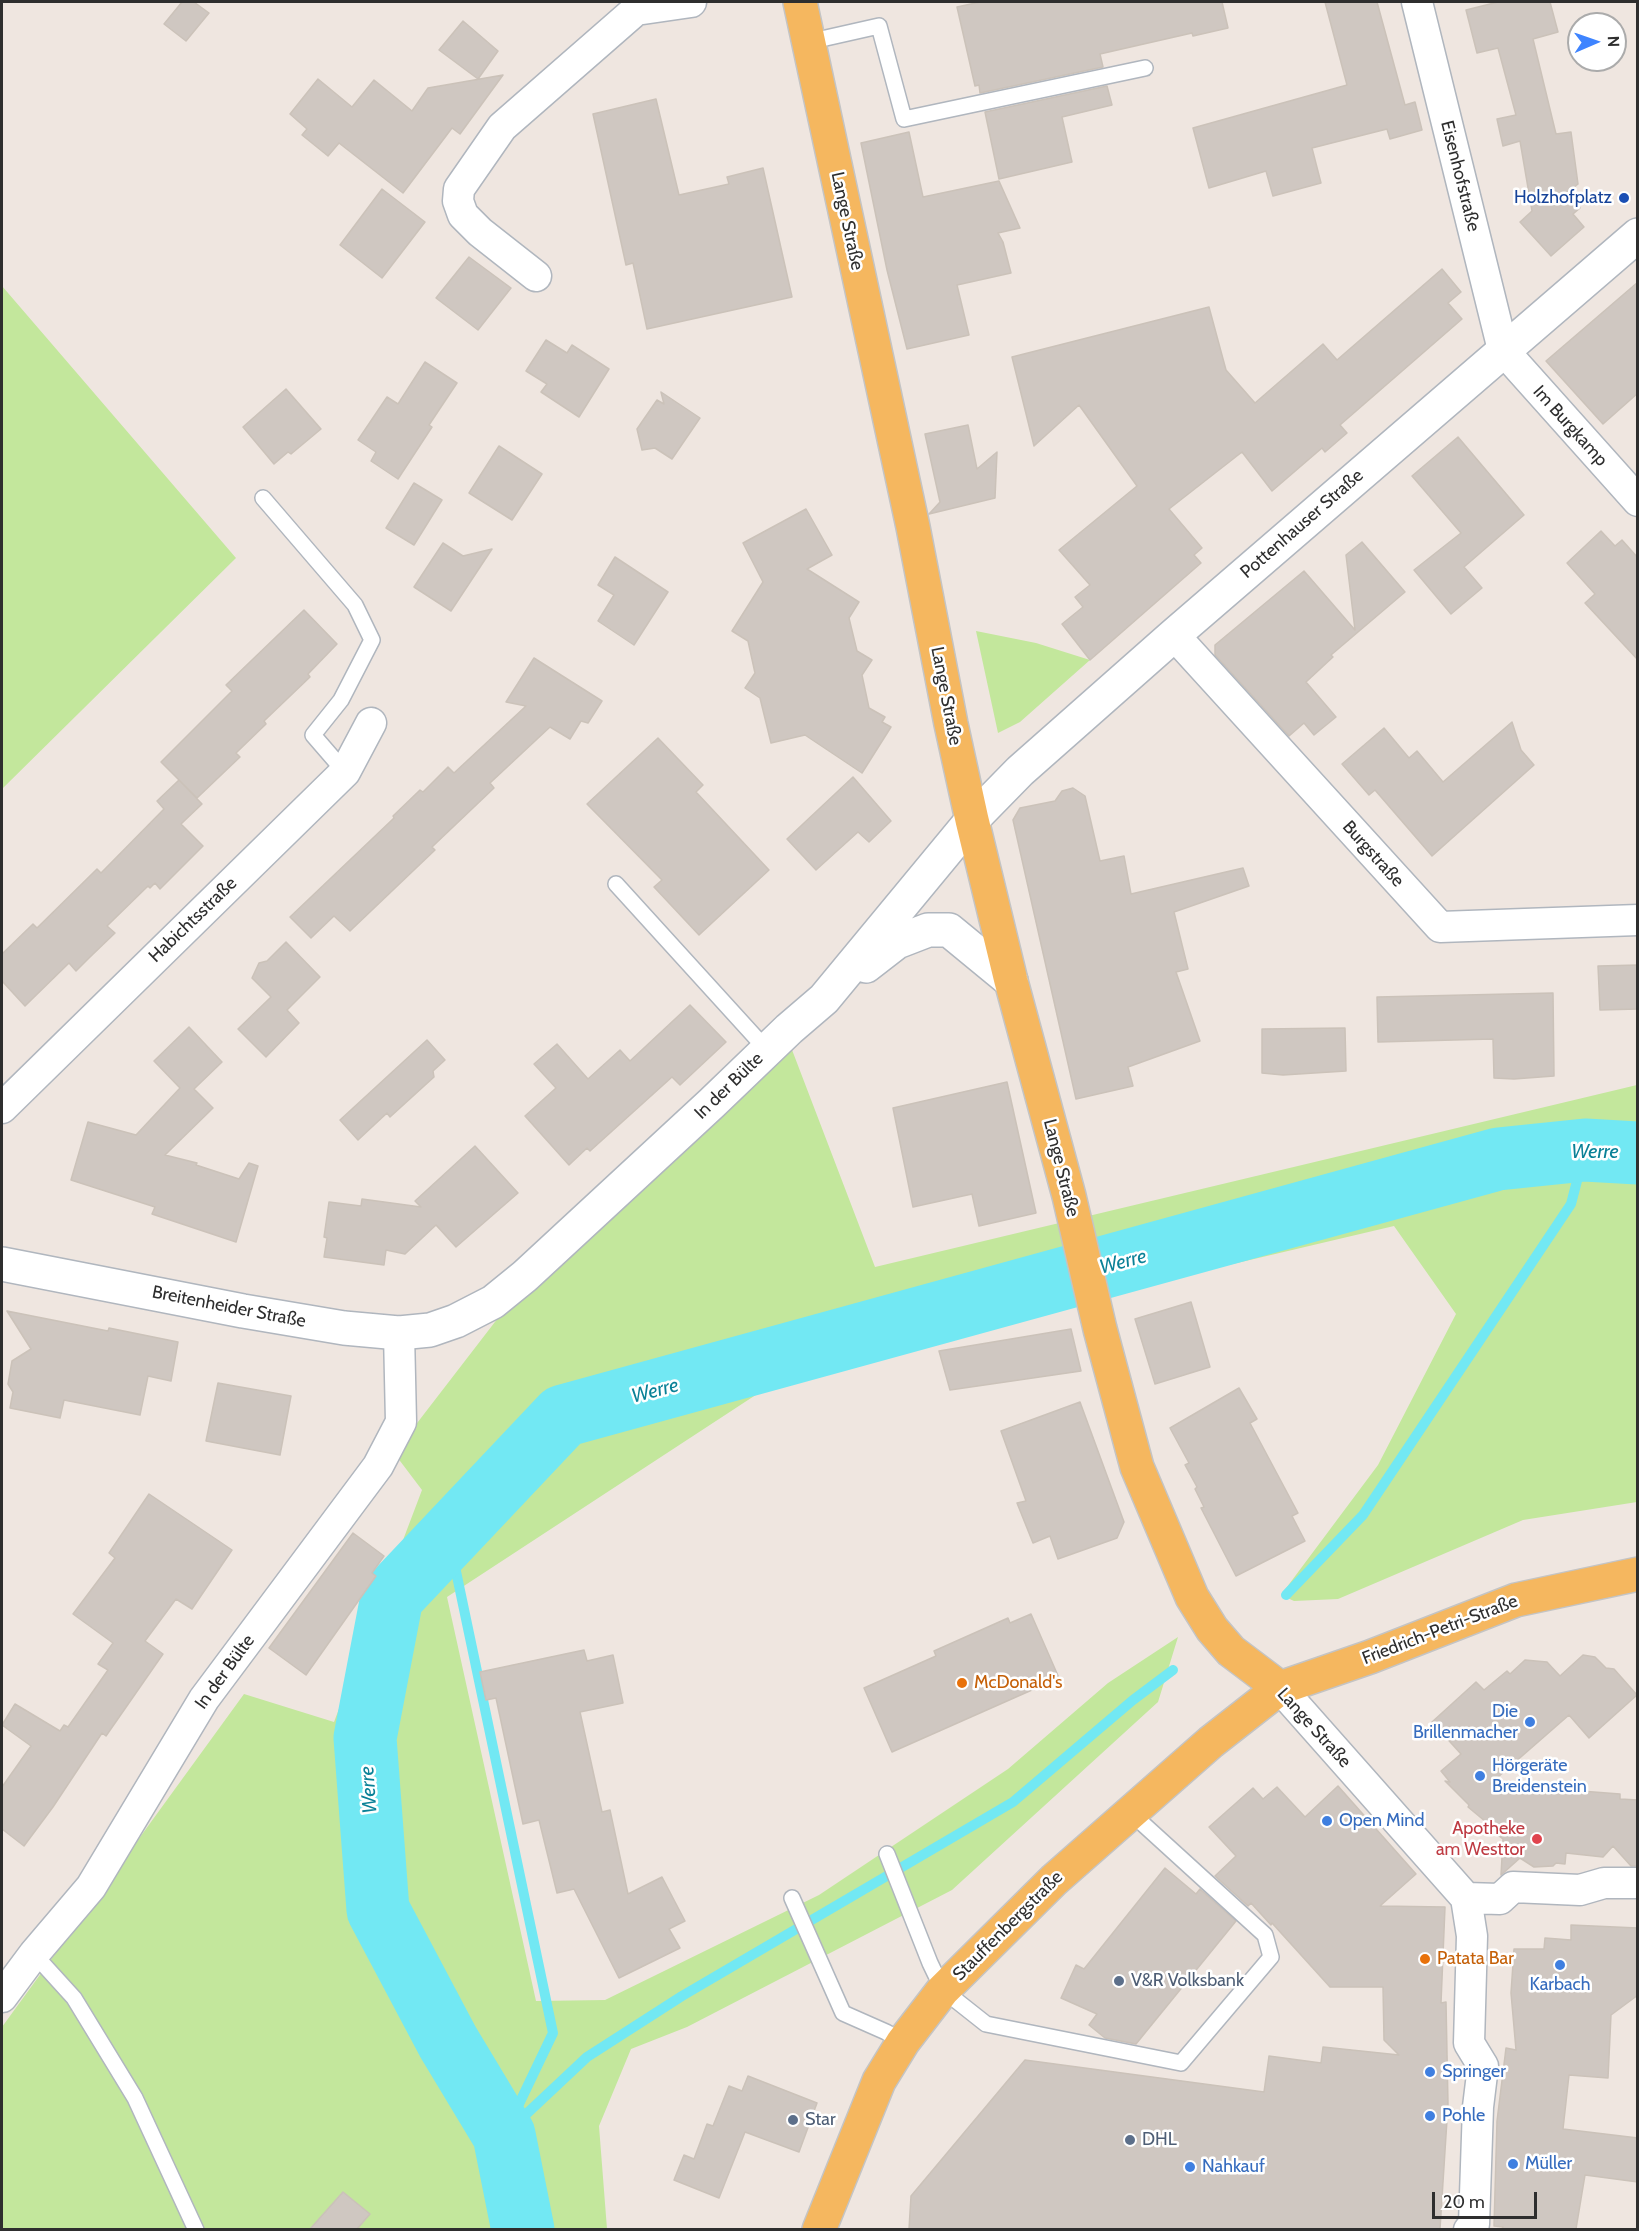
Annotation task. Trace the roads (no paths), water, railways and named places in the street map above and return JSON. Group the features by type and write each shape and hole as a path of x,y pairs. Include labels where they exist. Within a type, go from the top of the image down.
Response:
{"main road":[{"name":"Lange Straße","path":"800,2 913,527 972,820 1011,981 1069,1196 1100,1329 1137,1467 1192,1597 1219,1638 1280,1688"},
{"name":"Friedrich-Petri-Straße","path":"1280,1688 1370,1657 1516,1600 1638,1575"},
{"name":"Stauffenbergstraße","path":"819,2229 879,2081 903,2042 943,1990 1054,1880 1211,1742 1280,1688"}],"street":[{"path":"536,276 480,232 463,215 458,201 459,189 502,127 632,6 691,2"},
{"name":"Eisenhofstraße","path":"1417,2 1503,350"},
{"name":"Pottenhauser Straße","path":"972,820 1020,771 1174,635 1638,235"},
{"name":"Im Burgkamp","path":"1503,350 1638,501"},
{"name":"Burgstraße","path":"1174,635 1440,927 1638,920"},
{"name":"Habichtsstraße","path":"2,1108 345,772 371,723"},
{"name":"In der Bülte","path":"456,1321 494,1302 525,1276 824,999 972,820"},
{"path":"824,999 897,942 928,930 949,930 1011,981"},
{"name":"Breitenheider Straße","path":"2,1264 243,1311 344,1328 399,1333 430,1330 456,1321"},
{"name":"In der Bülte","path":"2,1997 33,1954 91,1887 204,1699 378,1466 401,1422 399,1333"},
{"name":"Lange Straße","path":"1280,1688 1363,1772 1466,1898"},
{"path":"1469,2229 1474,2223 1472,2148 1483,2066 1469,2043 1476,1978 1466,1898 1500,1899 1513,1887 1580,1890 1604,1883 1638,1883"}],"lane":[{"path":"808,42 879,26 904,119 1145,68"},
{"path":"263,498 355,605 372,640 340,700 313,735 345,772"},
{"path":"616,884 767,1050"},
{"path":"887,1854 943,1990 986,2024 1181,2063 1271,1957 1265,1935 1131,1813"},
{"path":"792,1898 843,2013 903,2042"},
{"path":"33,1954 74,1998 135,2098 196,2229"}],"waterway":[{"path":"1286,1595 1363,1515 1571,1204 1585,1150"},
{"name":"Werre","path":"523,2230 504,2135 448,2042 378,1910 365,1738 392,1597 563,1416 1498,1159 1585,1150 1638,1153"},
{"path":"449,1538 553,2033 507,2129"},
{"path":"504,2135 587,2057 682,1996 1013,1802 1133,1700 1173,1670"}],"place":[{"name":"Holzhofplatz","path":"1624,198"},
{"name":"McDonald's","path":"962,1683"},
{"name":"Die Brillenmacher","path":"1530,1722"},
{"name":"Hörgeräte Breidenstein","path":"1480,1776"},
{"name":"Open Mind","path":"1327,1821"},
{"name":"Apotheke am Westtor","path":"1537,1839"},
{"name":"Patata Bar","path":"1425,1959"},
{"name":"Karbach","path":"1560,1965"},
{"name":"V&R Volksbank","path":"1119,1981"},
{"name":"Springer","path":"1430,2072"},
{"name":"Pohle","path":"1430,2116"},
{"name":"Star","path":"793,2120"},
{"name":"DHL","path":"1130,2140"},
{"name":"Müller","path":"1513,2164"},
{"name":"Nahkauf","path":"1190,2167"}]}
